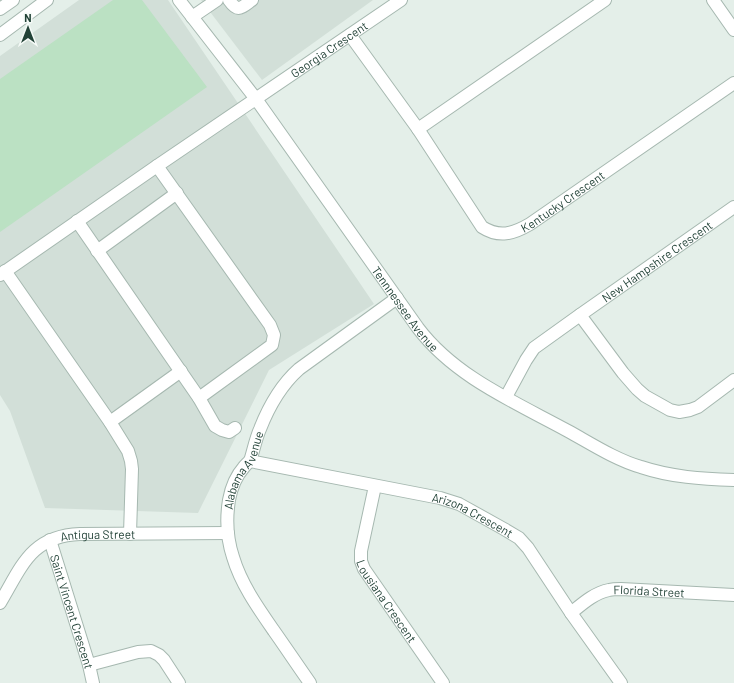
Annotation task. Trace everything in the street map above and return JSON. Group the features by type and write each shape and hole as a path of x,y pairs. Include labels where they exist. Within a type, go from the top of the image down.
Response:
{"street":[{"path":"0,9 13,0"},
{"path":"0,35 47,0"},
{"name":"Tennnessee Avenue","path":"179,0 256,99 397,298 428,340 443,356 463,371 506,397 618,458 639,467 663,474 734,480"},
{"path":"192,17 217,0"},
{"path":"228,0 234,7 239,8 252,0"},
{"name":"Georgia Crescent","path":"2,273 401,0"},
{"path":"418,129 605,0"},
{"path":"713,0 734,30"},
{"name":"Kentucky Crescent","path":"350,35 418,129 482,227 495,233 507,234 530,224 734,83"},
{"path":"158,166 270,324 274,335 272,345 199,398"},
{"path":"97,251 176,193"},
{"name":"New Hampshire Crescent","path":"506,397 534,348 580,314 734,207"},
{"path":"77,221 181,371 215,426 229,432 235,428"},
{"path":"2,273 110,422 128,452 132,469 130,534"},
{"name":"Alabama Avenue","path":"310,683 250,595 238,572 232,557 228,533 229,500 237,478 250,460 259,430 268,410 276,395 288,380 299,369 397,298"},
{"path":"580,314 623,373 637,389 645,396 670,410 679,412 698,407 734,380"},
{"path":"110,422 181,371"},
{"name":"Arizona Crescent","path":"250,460 440,498 459,504 504,528 518,538 528,548 571,613 621,683"},
{"name":"Lousiana Crescent","path":"375,486 362,546 361,557 364,569 443,683"},
{"name":"Antigua Street","path":"0,602 25,560 36,549 50,540 62,536 70,534 228,533"},
{"name":"Saint Vincent Crescent","path":"50,540 89,665 93,683"},
{"name":"Florida Street","path":"571,613 592,596 609,590 621,589 734,595"},
{"path":"89,665 138,652 151,651 164,660 179,683"}],"shaded area":[{"path":"79,0 168,0 374,304 269,370 198,513 45,508 10,411 0,395 0,56"},
{"path":"201,0 373,0 262,80"}],"green space":[{"path":"113,0 142,0 207,87 0,232 0,79"}]}
